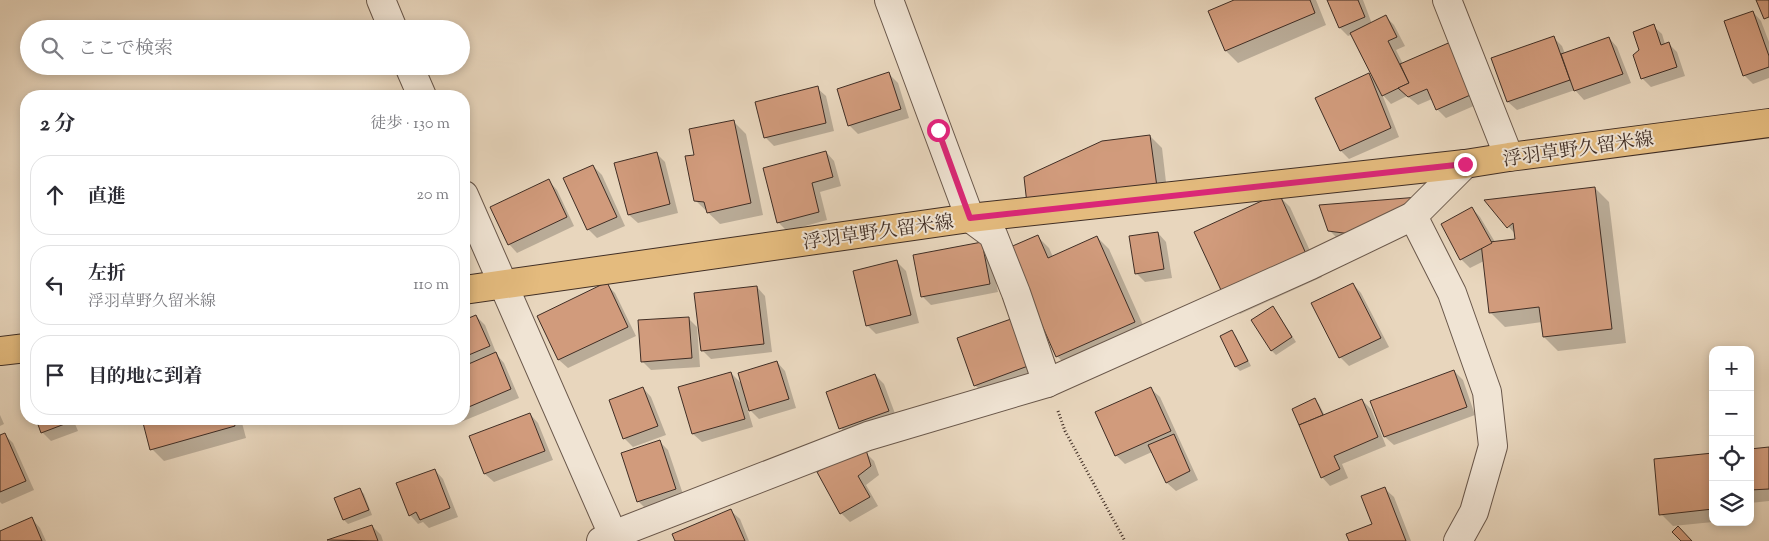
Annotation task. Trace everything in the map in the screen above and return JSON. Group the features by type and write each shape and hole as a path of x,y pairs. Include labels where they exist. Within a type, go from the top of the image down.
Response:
{"main road":[{"name":"浮羽草野久留米線","path":"470,289 970,218 1465,164 1769,123"},
{"path":"0,351 20,349"}],"street":[{"path":"381,0 389,20"},
{"path":"889,0 970,218 993,235 1016,293 1047,383"},
{"path":"1447,0 1509,157"},
{"path":"413,75 419,90"},
{"path":"470,209 607,538 868,436 1047,383 1311,265 1413,216 1465,164"},
{"path":"1413,216 1452,293 1487,392 1493,446 1474,512 1458,541"}],"path":[{"path":"1047,383 1065,431 1125,541"}],"building":[{"path":"1234,0 1310,0 1315,13 1225,51 1208,11"},
{"path":"1327,0 1358,0 1365,17 1339,28"},
{"path":"1756,0 1769,0 1769,17 1764,19"},
{"path":"1753,11 1769,56 1769,67 1743,76 1724,21"},
{"path":"1386,15 1397,37 1388,41 1409,83 1382,96 1350,33"},
{"path":"1654,24 1661,45 1669,42 1677,67 1641,79 1633,55 1639,50 1633,32"},
{"path":"1554,36 1570,80 1507,102 1491,58"},
{"path":"1609,37 1623,74 1574,91 1561,54"},
{"path":"1453,41 1475,93 1436,110 1427,89 1408,97 1398,88 1409,83 1400,64"},
{"path":"889,72 901,109 848,126 837,89"},
{"path":"1369,73 1391,128 1340,151 1315,98"},
{"path":"818,86 826,123 764,138 755,102"},
{"path":"734,120 751,203 707,213 704,202 694,201 685,156 694,155 689,129"},
{"path":"1150,135 1157,187 1027,204 1024,177 1102,141"},
{"path":"826,151 833,177 812,183 819,212 777,223 763,168"},
{"path":"657,152 670,204 628,215 614,163"},
{"path":"593,165 617,217 587,230 563,178"},
{"path":"549,179 567,217 508,245 490,207"},
{"path":"1595,187 1612,329 1543,337 1539,307 1489,313 1481,243 1515,239 1513,223 1507,228 1484,200"},
{"path":"1279,193 1311,265 1227,303 1194,232"},
{"path":"1419,197 1351,234 1328,231 1319,205"},
{"path":"1472,207 1492,243 1460,260 1441,224"},
{"path":"1158,232 1164,269 1135,274 1129,236"},
{"path":"1038,235 1048,258 1097,236 1135,322 1056,357 1008,248"},
{"path":"982,242 990,284 921,297 913,255"},
{"path":"897,260 911,315 866,326 853,271"},
{"path":"607,282 628,327 558,360 537,316"},
{"path":"1353,283 1381,338 1339,358 1311,303"},
{"path":"757,286 764,344 701,351 694,293"},
{"path":"1273,306 1292,337 1271,351 1251,320"},
{"path":"476,315 490,346 470,354 470,318"},
{"path":"689,317 692,358 641,362 638,320"},
{"path":"1011,319 1028,366 974,386 957,338"},
{"path":"1232,330 1248,361 1235,367 1220,336"},
{"path":"496,352 511,389 470,406 470,363"},
{"path":"777,361 789,399 749,411 738,373"},
{"path":"1454,370 1467,407 1384,437 1370,401"},
{"path":"731,372 745,419 692,434 678,387"},
{"path":"875,374 889,411 839,429 826,392"},
{"path":"643,387 658,426 623,439 609,400"},
{"path":"1151,387 1171,431 1115,456 1095,412"},
{"path":"1315,398 1323,415 1299,425 1292,409"},
{"path":"1362,399 1378,437 1334,456 1340,469 1321,478 1299,425"},
{"path":"530,413 545,451 484,474 469,436"},
{"path":"38,425 62,425 41,433"},
{"path":"144,425 235,425 235,426 150,450"},
{"path":"5,433 26,481 0,492 0,435"},
{"path":"1174,434 1190,471 1166,483 1148,445"},
{"path":"660,440 676,489 637,502 621,453"},
{"path":"1769,447 1769,489 1754,490 1754,449"},
{"path":"866,450 871,466 858,476 870,497 840,514 817,472 841,458"},
{"path":"1709,453 1709,509 1659,515 1654,459"},
{"path":"435,469 450,508 420,520 416,512 409,516 396,483"},
{"path":"1385,487 1406,541 1349,541 1346,534 1372,524 1361,496"},
{"path":"360,488 369,510 343,520 334,498"},
{"path":"731,509 745,541 675,541 672,534"},
{"path":"32,517 42,541 0,541 0,531"},
{"path":"372,525 378,541 327,540"},
{"path":"1678,526 1692,541 1681,541 1672,532"}],"route":[{"path":"938,130 970,218 1465,164"}]}
